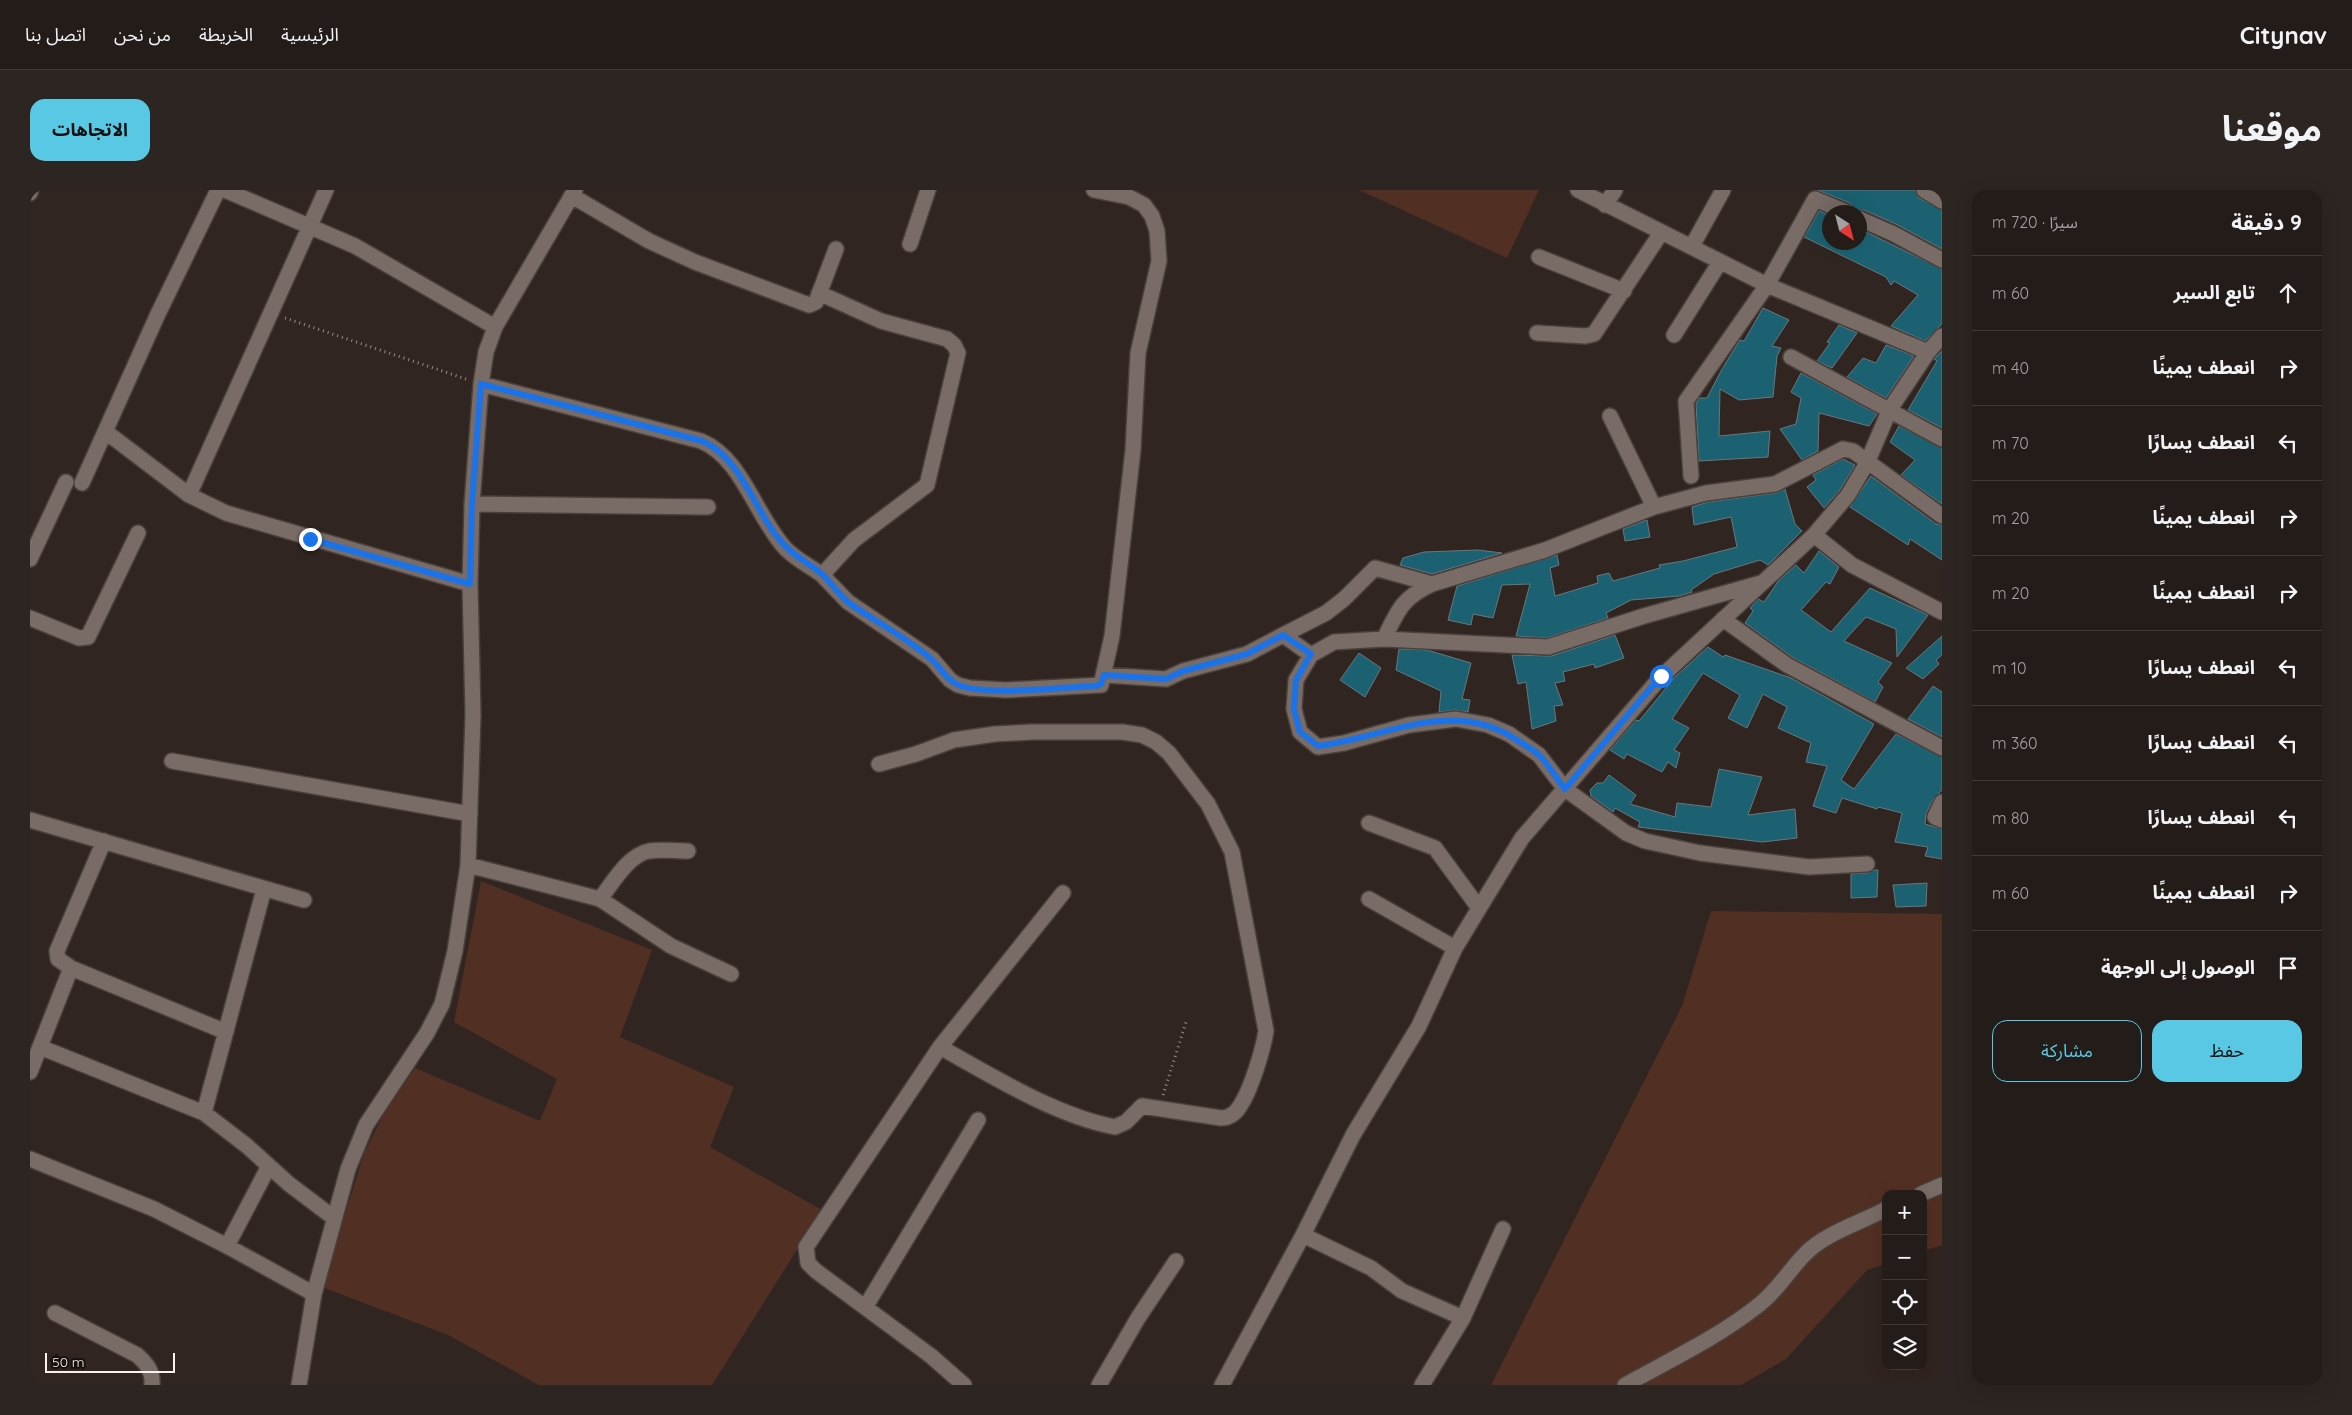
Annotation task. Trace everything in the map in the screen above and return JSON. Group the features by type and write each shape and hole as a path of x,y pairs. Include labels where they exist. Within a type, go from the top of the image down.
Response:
{"street":[{"path":"82,483 157,316 218,190"},
{"path":"225,190 355,246 495,327"},
{"path":"189,495 326,190"},
{"path":"910,244 928,190"},
{"path":"481,384 702,441 715,447 724,454 741,477 763,518 786,549 822,575 848,602 932,659 950,680 958,685 970,688 1006,690 1096,686 1101,684 1104,675 1112,636 1133,450 1138,353 1159,261 1157,231 1152,216 1144,205 1129,197 1094,190"},
{"path":"1578,190 1605,206 1692,246 1767,285 1928,352"},
{"path":"1605,206 1615,190"},
{"path":"1692,246 1724,190"},
{"path":"1924,190 1942,201"},
{"path":"298,1385 314,1294 348,1169 366,1125 427,1033 442,1004 455,952 468,865 470,814 473,714 470,584 472,504 481,384 486,352 495,327 573,193 649,241 695,262 809,305 816,302 836,248"},
{"path":"1692,476 1686,401 1767,285 1809,195 1831,205"},
{"path":"1867,221 1942,260"},
{"path":"1537,333 1585,336 1594,334 1661,233"},
{"path":"1539,257 1624,291"},
{"path":"1674,335 1720,262"},
{"path":"819,293 881,322 946,339 954,345 958,353 927,484 854,540 822,575"},
{"path":"1222,1385 1353,1135 1419,1026 1455,948 1522,838 1661,676 1814,535 1848,495 1867,463 1890,409 1928,352 1942,336"},
{"path":"1791,357 1890,409 1942,439"},
{"path":"1610,416 1654,507"},
{"path":"106,432 189,495 226,513 470,584"},
{"path":"1384,639 1399,608 1415,592 1432,584 1545,550 1654,507 1706,493 1774,484 1844,449 1853,451 1942,516"},
{"path":"30,559 66,482"},
{"path":"472,504 708,508"},
{"path":"30,618 79,638 88,637 138,533"},
{"path":"1814,535 1852,565 1942,612"},
{"path":"1104,675 1166,679 1183,671 1247,654 1326,613 1376,568 1432,584"},
{"path":"1764,582 1644,616 1548,647 1384,639 1334,642 1311,654 1296,680 1294,709 1300,732 1318,746 1344,743 1410,725 1456,719 1488,725 1517,740 1539,755 1565,789 1626,833 1644,841 1700,853 1809,866 1867,864"},
{"path":"1722,620 1787,665 1942,748"},
{"path":"1283,635 1311,654"},
{"path":"879,764 916,754 954,740 1032,732 1122,732 1142,735 1156,742 1169,753 1208,804 1232,852 1266,1031 1264,1047 1242,1104 1231,1115 1221,1118 1159,1107 1142,1106 1121,1126 1108,1126 1062,1110 1001,1081 940,1047"},
{"path":"172,761 389,802 470,814"},
{"path":"1942,802 1935,817 1942,820"},
{"path":"30,820 304,900"},
{"path":"1369,823 1435,848 1479,908"},
{"path":"104,841 57,951 58,959 71,968 226,1032"},
{"path":"600,899 629,863 639,855 649,851 688,851"},
{"path":"468,865 600,899 671,946 731,974"},
{"path":"204,1113 264,889"},
{"path":"964,1385 931,1356 812,1267 808,1263 806,1247 940,1047 1063,893"},
{"path":"1368,899 1455,948"},
{"path":"30,1072 71,968"},
{"path":"40,1047 204,1113 248,1146 269,1166 334,1218"},
{"path":"866,1306 978,1120"},
{"path":"30,1159 145,1205 227,1246 314,1294"},
{"path":"227,1246 269,1166"},
{"path":"1927,1192 1942,1186"},
{"path":"1625,1385 1694,1347 1759,1305 1779,1288 1806,1253 1817,1244 1882,1211"},
{"path":"1422,1385 1463,1318 1503,1229"},
{"path":"1302,1235 1371,1268 1402,1291 1463,1318"},
{"path":"1099,1385 1138,1318 1176,1261"},
{"path":"55,1313 137,1355 147,1364 152,1375 152,1385"}],"path":[{"path":"270,313 481,384"},
{"path":"1159,1107 1186,1022"}],"shaded area":[{"path":"1359,190 1539,190 1507,258"},
{"path":"481,881 652,950 620,1037 734,1087 710,1147 822,1210 712,1385 539,1385 448,1335 322,1287 364,1154 385,1111 415,1068 540,1121 557,1079 454,1022"},
{"path":"1711,911 1942,914 1942,1245 1927,1250 1927,1190 1882,1190 1882,1265 1867,1270 1786,1359 1741,1385 1491,1385 1682,1006"}],"building":[{"path":"1817,190 1915,190 1919,198 1942,210 1942,249 1898,225 1867,211 1867,205 1851,205"},
{"path":"1819,211 1822,212 1822,246 1804,237"},
{"path":"1867,232 1942,269 1942,324 1925,341 1891,326 1918,295 1894,281 1891,285 1886,277 1831,250 1867,250"},
{"path":"1763,308 1789,320 1772,346 1781,348 1777,356 1773,397 1739,400 1720,389 1719,436 1770,431 1768,457 1699,461 1696,404 1699,398 1707,398 1740,340 1744,341"},
{"path":"1839,325 1857,333 1832,368 1817,361 1830,343 1827,342"},
{"path":"1886,345 1914,356 1886,398 1847,377 1863,358 1876,363"},
{"path":"1942,351 1942,428 1908,410 1937,361 1934,359"},
{"path":"1801,373 1877,414 1869,426 1819,413 1818,451 1802,460 1780,429 1796,424 1801,398 1791,392"},
{"path":"1899,426 1942,448 1942,504 1901,475 1915,460 1890,442"},
{"path":"1843,459 1855,465 1840,490 1824,508 1807,487 1816,480 1813,475"},
{"path":"1871,476 1936,524 1942,525 1942,560 1910,539 1908,545 1850,507"},
{"path":"1785,489 1795,524 1802,531 1768,565 1760,560 1714,574 1691,590 1692,592 1679,596 1631,600 1606,613 1608,618 1547,638 1516,636 1530,584 1502,585 1493,618 1473,614 1471,625 1448,620 1457,586 1557,555 1559,565 1550,568 1555,596 1598,583 1597,576 1609,573 1613,581 1660,568 1659,565 1737,547 1731,517 1694,525 1692,507 1708,502 1776,493"},
{"path":"1647,520 1650,537 1625,541 1623,529"},
{"path":"1478,550 1502,553 1432,574 1400,565 1403,558 1424,552"},
{"path":"1819,551 1839,567 1830,584 1826,582 1801,610 1831,632 1870,588 1928,615 1897,657 1896,629 1866,617 1844,641 1892,663 1878,682 1883,687 1875,702 1792,657 1745,623 1753,611 1750,608 1758,599 1764,602 1779,580 1796,565 1804,573"},
{"path":"1615,635 1624,658 1595,668 1594,664 1563,672 1565,681 1555,683 1563,705 1554,706 1556,721 1532,729 1526,682 1518,684 1512,655 1551,656"},
{"path":"1942,636 1942,655 1936,660 1939,664 1923,679 1906,668"},
{"path":"1708,647 1723,657 1725,655 1791,678 1874,724 1841,780 1854,789 1896,734 1942,757 1942,790 1934,798 1926,813 1925,824 1942,829 1942,859 1925,856 1928,847 1895,842 1902,813 1878,807 1877,809 1842,798 1836,813 1813,806 1827,766 1806,762 1811,743 1778,728 1787,707 1763,694 1747,728 1728,718 1740,695 1703,673 1672,719 1689,728 1674,750 1680,753 1676,768 1668,762 1662,772 1627,754 1624,759 1610,750 1636,720 1639,721 1675,677"},
{"path":"1399,649 1427,650 1471,663 1462,699 1470,700 1468,712 1455,710 1439,712 1441,691 1396,670"},
{"path":"1359,653 1381,668 1365,697 1340,680"},
{"path":"1933,686 1942,692 1942,737 1908,719"},
{"path":"1719,769 1762,777 1748,815 1795,809 1797,838 1762,842 1638,827 1640,822 1615,808 1613,812 1591,796 1590,790 1597,783 1603,783 1609,775 1636,795 1630,804 1675,817 1677,803 1711,807"},
{"path":"1878,870 1877,897 1851,898 1851,874 1867,873"},
{"path":"1927,883 1926,906 1896,907 1893,885"}],"route":[{"path":"310,539 470,584 472,504 481,384 702,441 715,447 724,454 741,477 763,518 786,549 822,575 848,602 932,659 950,680 958,685 970,688 1006,690 1100,686 1104,675 1166,679 1183,671 1247,654 1283,635 1311,654 1296,680 1294,709 1300,732 1318,746 1344,743 1410,725 1456,719 1488,725 1509,734 1539,755 1565,789 1661,676"}]}
